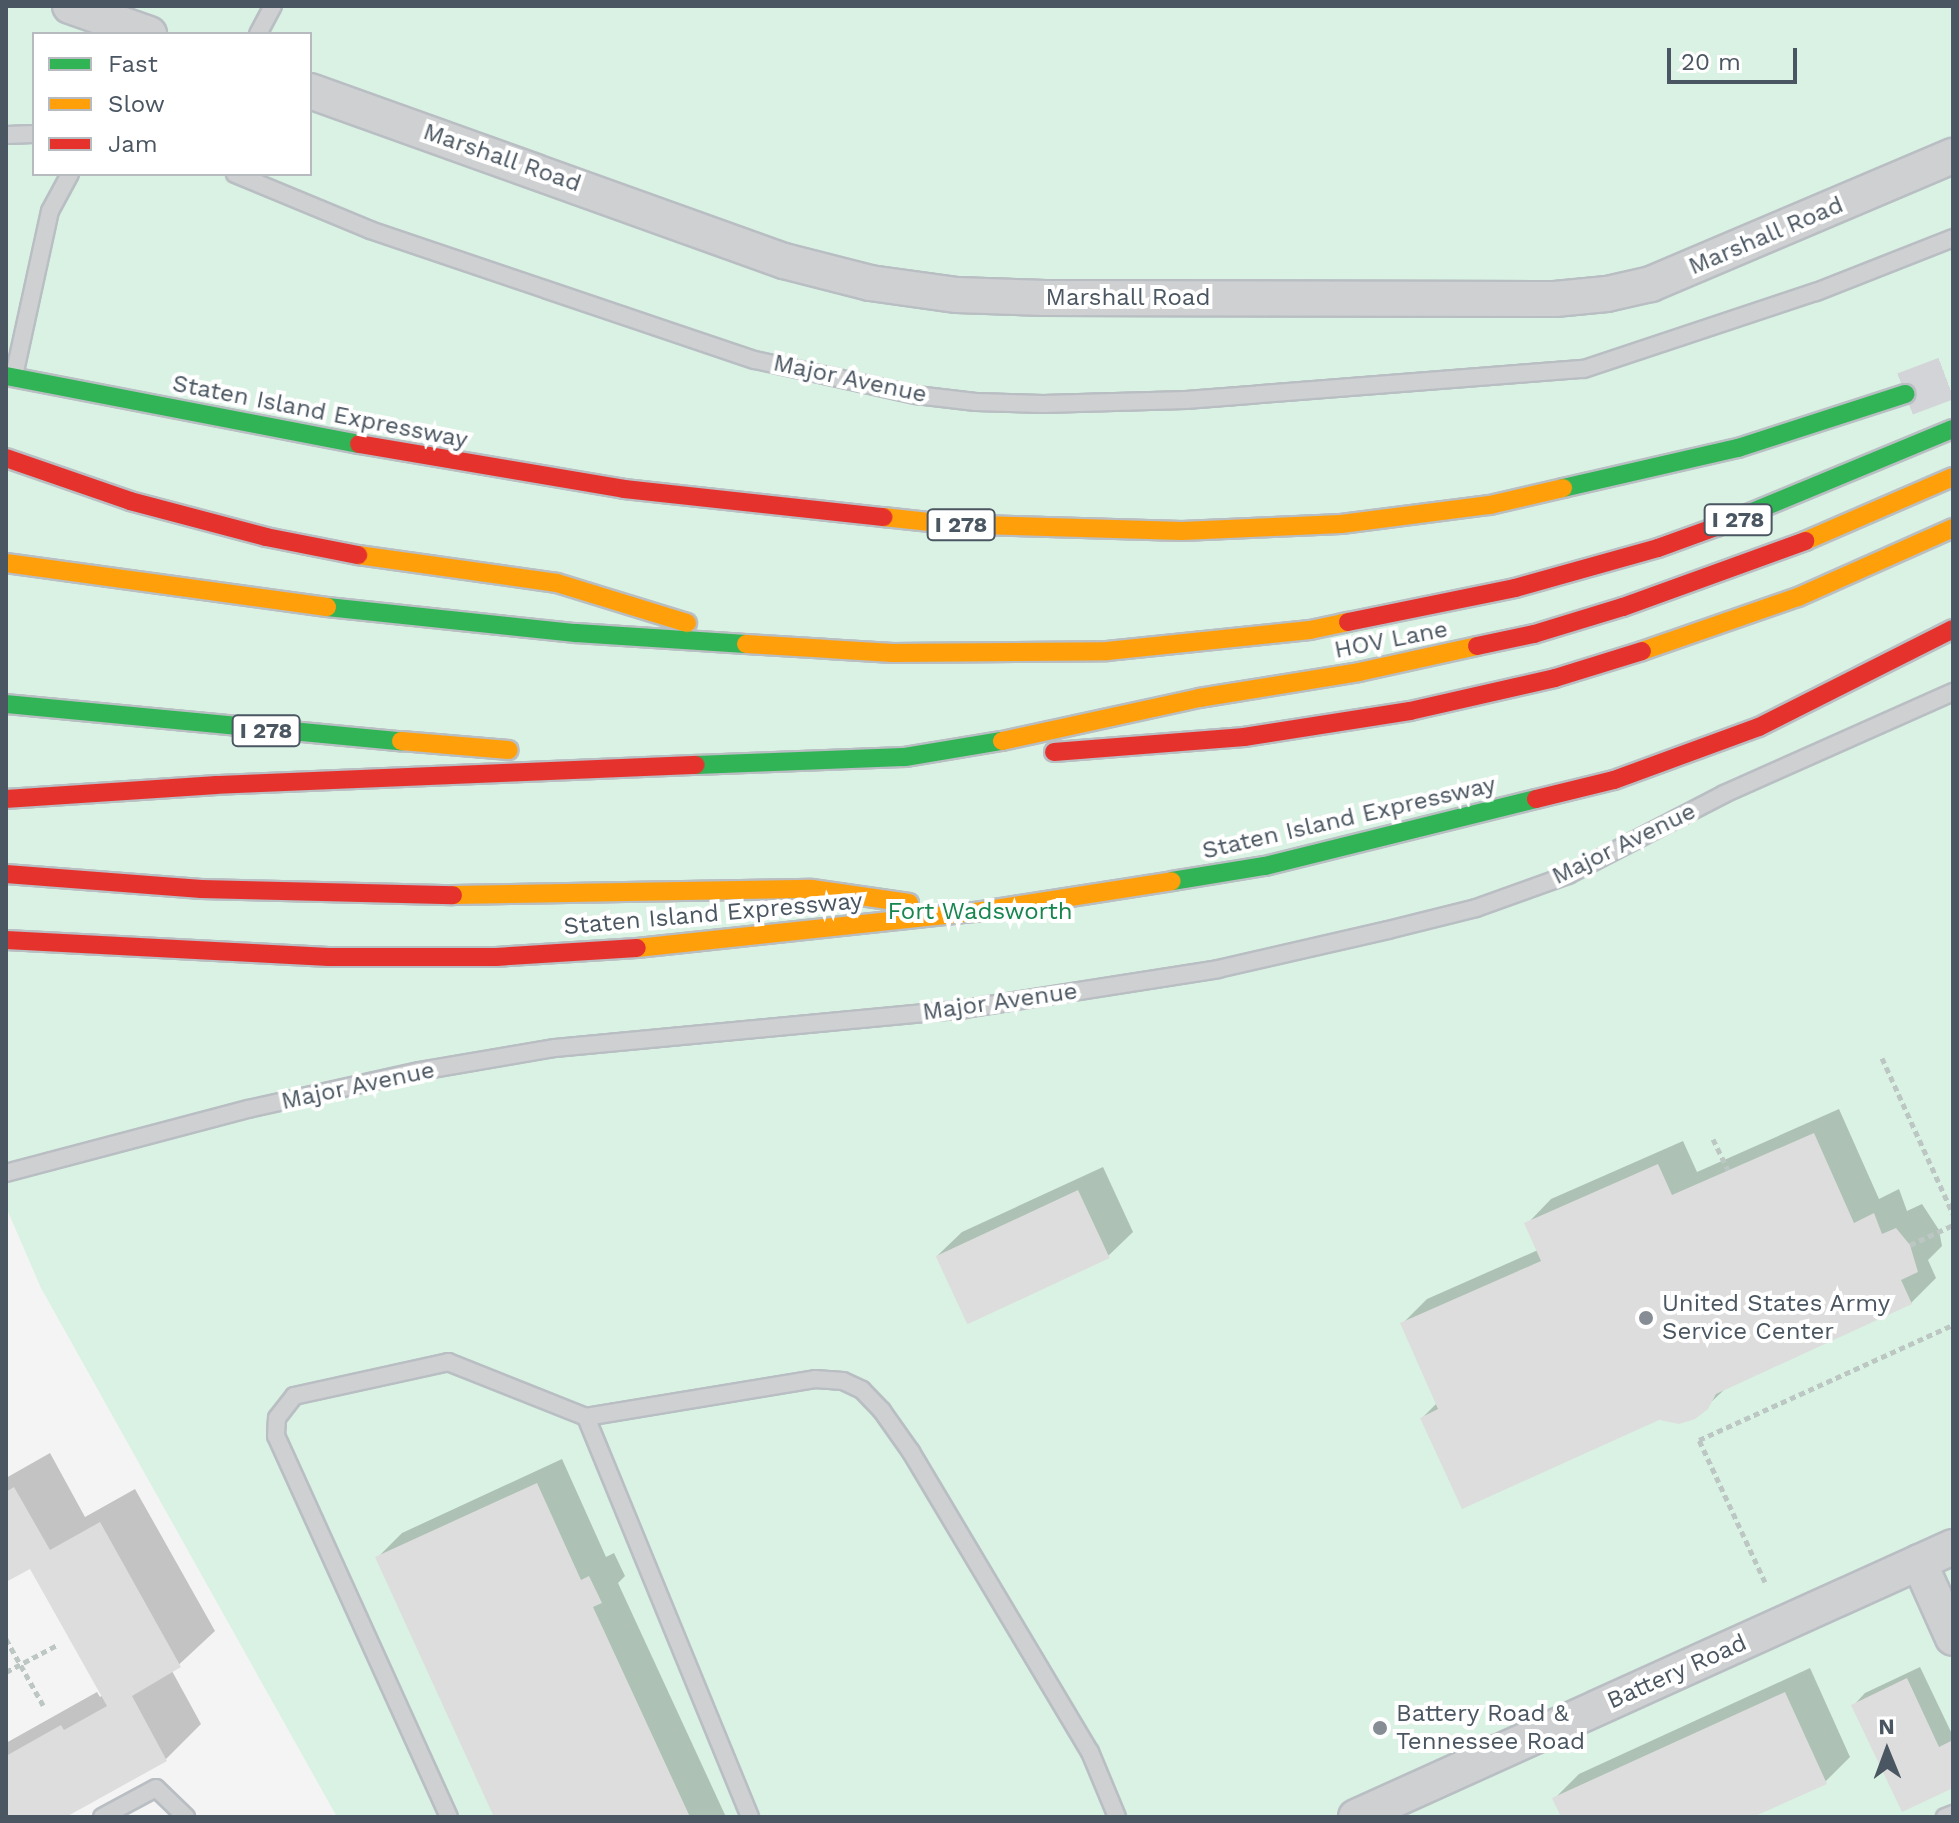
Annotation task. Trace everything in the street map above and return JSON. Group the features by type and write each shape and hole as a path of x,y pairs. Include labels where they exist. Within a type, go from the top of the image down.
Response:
{"highway":[{"name":"Staten Island Expressway","path":"10,376 446,461 624,489 947,524 1182,531 1341,524 1490,505 1738,448 1905,394"},
{"name":"I 278","path":"6,563 437,619 576,633 893,653 1107,651 1263,635 1429,608 1515,588 1658,548 1751,515 1953,429"},
{"path":"6,458 130,501 266,537 395,562 557,583 755,644"},
{"name":"HOV Lane","path":"1255,687 1359,672 1534,634 1623,607 1798,544 1953,477"},
{"name":"I 278","path":"6,704 232,728 643,757 905,757 1082,751 1244,737 1410,711 1555,678 1680,640 1798,597 1953,528"},
{"name":"Staten Island Expressway","path":"6,940 329,957 496,957 646,947 975,912 1265,866 1614,780 1759,727 1953,629"},
{"path":"893,653 964,657 1083,671"},
{"path":"1173,682 1255,687"},
{"path":"6,799 216,785 905,757 973,747 1255,687"},
{"path":"6,874 201,889 415,896 812,889 975,912"}],"street":[{"path":"70,6 143,32"},
{"name":"Marshall Road","path":"312,92 784,261 870,283 957,295 1045,298 1555,299 1607,294 1651,284 1953,156"},
{"name":"Battery Road","path":"1356,1817 1953,1547"},
{"path":"1919,1562 1953,1638"}],"lane":[{"path":"259,32 273,6"},
{"path":"6,135 32,134"},
{"path":"10,376 50,211 69,176"},
{"name":"Major Avenue","path":"240,176 370,230 755,360 916,395 976,402 1043,404 1186,400 1584,369 1816,292 1953,238"},
{"name":"Major Avenue","path":"6,1173 248,1109 420,1071 555,1048 964,1009 1218,969 1388,930 1476,908 1568,875 1724,794 1953,692"},
{"path":"449,1817 276,1436 277,1418 294,1396 448,1362 586,1417 815,1379 843,1381 862,1390 882,1411 911,1452 1066,1711 1090,1752 1117,1817"},
{"path":"586,1417 750,1817"},
{"path":"102,1817 156,1788 186,1817"},
{"path":"1945,1817 1953,1814"}],"path":[{"path":"1882,1058 1953,1214"},
{"path":"1713,1139 1728,1170"},
{"path":"1910,1245 1953,1225"},
{"path":"1765,1582 1699,1440 1953,1325"},
{"path":"6,1639 43,1705"},
{"path":"6,1672 57,1645"}],"green space":[{"name":"Fort Wadsworth","path":"6,6 1953,6 1953,1817 337,1817 41,1288 6,1207"}],"building":[{"name":"United States Army Service Center","path":"1814,1133 1854,1223 1874,1213 1882,1234 1896,1228 1910,1245 1918,1272 1901,1280 1912,1304 1716,1394 1708,1409 1695,1419 1679,1424 1659,1420 1462,1509 1420,1418 1438,1409 1400,1323 1541,1261 1524,1223 1658,1164 1672,1195"},
{"path":"1078,1190 1110,1258 967,1324 936,1256"},
{"path":"537,1483 581,1580 589,1576 602,1603 593,1607 690,1817 494,1817 375,1557"},
{"path":"14,1487 50,1550 100,1522 181,1667 132,1696 167,1761 66,1817 6,1817 6,1756 61,1725 64,1730 107,1706 30,1569 6,1582 6,1492"},
{"path":"1907,1678 1939,1747 1951,1741 1953,1745 1953,1788 1902,1812 1851,1705"},
{"path":"1785,1692 1827,1784 1753,1817 1561,1817 1552,1798"}],"tunnel":[{"path":"1905,394 1953,376"}],"traffic: fast":[{"path":"6,376 359,444"},
{"path":"1563,488 1738,448 1905,394"},
{"path":"1716,527 1953,429"},
{"path":"327,607 576,633 746,644"},
{"path":"6,704 401,741"},
{"path":"696,765 905,757 1002,741"},
{"path":"1172,881 1265,866 1536,799"}],"traffic: slow":[{"path":"1805,541 1953,477"},
{"path":"883,517 947,524 1182,531 1341,524 1490,505 1563,488"},
{"path":"1642,651 1798,597 1953,528"},
{"path":"358,555 557,583 687,623"},
{"path":"6,563 327,607"},
{"path":"746,644 893,653 1107,651 1310,630 1348,622"},
{"path":"1002,741 1199,698 1359,672 1477,646"},
{"path":"401,741 509,750"},
{"path":"637,948 975,912 1172,881"},
{"path":"453,895 812,889 909,903"}],"traffic: jam":[{"path":"359,444 624,489 883,517"},
{"path":"6,458 130,501 266,537 358,555"},
{"path":"1348,622 1515,588 1658,548 1716,527"},
{"path":"1477,646 1534,634 1623,607 1805,541"},
{"path":"1536,799 1614,780 1759,727 1953,629"},
{"path":"1054,752 1244,737 1410,711 1555,678 1642,651"},
{"path":"6,799 216,785 696,765"},
{"path":"6,874 201,889 453,895"},
{"path":"6,940 329,957 496,957 637,948"}],"place":[{"name":"United States Army Service Center","path":"1646,1318"},
{"name":"Battery Road & Tennessee Road","path":"1380,1728"}]}
